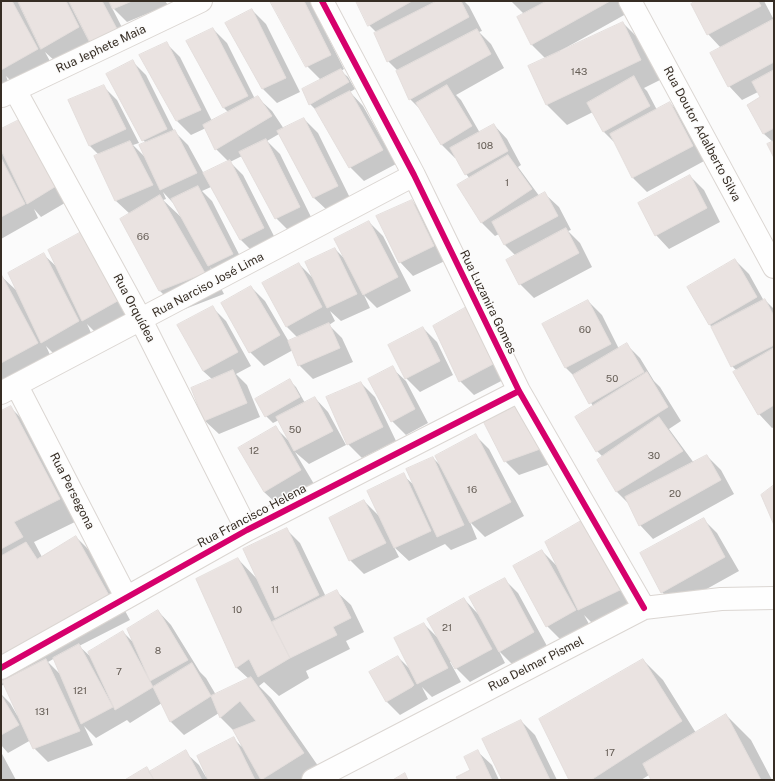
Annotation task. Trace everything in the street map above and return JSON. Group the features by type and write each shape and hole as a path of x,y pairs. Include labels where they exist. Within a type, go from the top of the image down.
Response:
{"street":[{"name":"Rua Jephete Maia","path":"8,93 201,1"},
{"name":"Rua Luzanira Gomes","path":"322,1 414,175 518,391 644,608"},
{"name":"Rua Doutor Adalberto Silva","path":"630,1 774,266"},
{"name":"Rua Orquídea","path":"8,93 141,320 247,530"},
{"name":"Rua Narciso José Lima","path":"9,390 414,175"},
{"name":"Rua Persegona","path":"9,390 126,597"},
{"name":"Rua Francisco Helena","path":"1,668 247,530 518,391"},
{"name":"Rua Delmar Pismel","path":"313,780 644,608 721,599 774,598"}],"building":[{"path":"1,1 12,1 38,49 1,70"},
{"path":"18,1 66,1 79,27 41,49"},
{"path":"69,1 102,1 117,29 91,44"},
{"path":"109,1 132,1 113,9"},
{"path":"270,1 304,1 331,55 306,67"},
{"path":"356,1 412,1 368,26"},
{"path":"437,1 461,1 469,17 387,62 374,33"},
{"path":"547,1 610,1 531,45 517,17"},
{"path":"696,1 758,1 761,6 707,35 691,4"},
{"path":"252,9 286,78 262,89 225,23"},
{"path":"774,19 774,62 728,87 710,53"},
{"path":"623,22 641,60 546,105 528,66"},
{"path":"213,28 248,96 223,108 186,41"},
{"path":"477,29 491,54 409,100 396,71"},
{"path":"167,42 201,110 176,121 139,55"},
{"path":"133,60 167,129 142,141 106,74"},
{"path":"341,69 349,82 309,105 302,89"},
{"path":"774,70 774,128 763,134 747,105 760,97 752,82"},
{"path":"634,76 650,106 603,132 587,103"},
{"path":"104,85 126,129 89,146 68,100"},
{"path":"447,85 472,126 441,145 416,103"},
{"path":"350,91 383,150 349,168 315,109"},
{"path":"258,96 272,116 215,150 203,125"},
{"path":"670,102 693,146 632,178 610,134"},
{"path":"25,117 61,183 27,204 1,150 1,129"},
{"path":"304,118 338,186 313,198 277,131"},
{"path":"494,124 508,151 465,175 450,148"},
{"path":"175,130 197,173 160,190 139,145"},
{"path":"266,139 300,207 275,219 239,152"},
{"path":"130,141 153,185 115,201 94,156"},
{"path":"774,141 774,158 767,144"},
{"path":"508,155 532,189 481,223 457,185"},
{"path":"1,158 25,204 1,217"},
{"path":"230,160 264,228 240,240 203,173"},
{"path":"690,175 707,208 655,236 638,203"},
{"path":"198,186 233,254 208,266 171,199"},
{"path":"545,192 558,216 504,245 492,222"},
{"path":"160,195 205,273 159,291 120,219"},
{"path":"412,200 434,246 399,263 376,216"},
{"path":"369,221 398,277 363,295 334,239"},
{"path":"566,228 579,253 519,285 506,260"},
{"path":"85,230 121,299 82,321 48,250"},
{"path":"335,248 357,294 327,308 305,262"},
{"path":"44,253 79,321 41,343 8,273"},
{"path":"735,259 757,297 709,325 687,287"},
{"path":"299,263 322,307 286,327 262,283"},
{"path":"1,274 38,343 1,363"},
{"path":"251,286 280,335 249,353 221,303"},
{"path":"765,299 774,316 774,345 731,367 711,327"},
{"path":"588,300 611,344 565,368 542,324"},
{"path":"470,305 497,362 459,382 433,326"},
{"path":"213,306 238,352 203,371 177,325"},
{"path":"329,323 340,348 298,366 288,341"},
{"path":"423,327 440,361 405,379 388,345"},
{"path":"627,343 644,372 589,404 573,375"},
{"path":"774,348 774,405 758,415 733,372"},
{"path":"393,366 415,409 391,422 368,379"},
{"path":"233,370 247,403 204,421 191,388"},
{"path":"647,372 668,407 596,452 575,417"},
{"path":"290,379 300,397 265,417 255,399"},
{"path":"361,382 383,427 347,445 326,397"},
{"path":"315,397 333,431 294,451 276,417"},
{"path":"521,404 543,448 504,462 483,421"},
{"path":"11,406 60,499 14,522 23,537 1,549 1,411"},
{"path":"659,417 683,451 616,492 597,460"},
{"path":"276,426 301,470 264,492 238,448"},
{"path":"476,434 511,502 470,523 435,456"},
{"path":"707,455 721,480 639,526 625,497"},
{"path":"433,457 464,525 437,537 406,469"},
{"path":"404,473 431,531 394,548 367,491"},
{"path":"774,485 774,525 761,495"},
{"path":"364,500 386,543 349,561 329,518"},
{"path":"704,518 725,557 661,593 640,553"},
{"path":"581,521 620,590 578,610 545,542"},
{"path":"287,528 319,595 275,618 243,549"},
{"path":"76,536 111,599 1,655 1,556 26,542 37,559"},
{"path":"542,550 576,610 546,627 513,566"},
{"path":"238,558 290,658 258,677 249,659 236,668 196,579"},
{"path":"505,578 534,632 499,652 469,597"},
{"path":"337,590 351,618 333,627 337,635 290,658 272,622"},
{"path":"464,598 492,649 455,669 427,619"},
{"path":"158,610 188,660 150,681 127,629"},
{"path":"424,623 448,668 417,684 394,638"},
{"path":"123,631 153,687 115,710 88,652"},
{"path":"79,644 113,707 81,724 53,658"},
{"path":"398,656 414,685 386,702 369,672"},
{"path":"46,659 80,731 33,749 2,681"},
{"path":"643,659 682,721 591,780 569,780 539,719"},
{"path":"192,663 211,696 170,722 153,687"},
{"path":"251,677 304,753 261,780 233,730 256,721 240,701 220,718 211,696"},
{"path":"1,695 19,725 1,735"},
{"path":"726,714 761,780 651,780 643,764"},
{"path":"521,720 550,780 502,780 482,739"},
{"path":"234,737 255,780 208,780 197,756"},
{"path":"186,750 202,780 154,780 149,772"},
{"path":"478,750 492,780 458,780 456,777 470,770 464,757"},
{"path":"147,767 154,780 125,780"},
{"path":"405,773 408,780 393,780"}],"cycle path":[{"path":"322,1 414,175 519,391 644,608"},
{"path":"1,668 247,530 519,391"}]}
